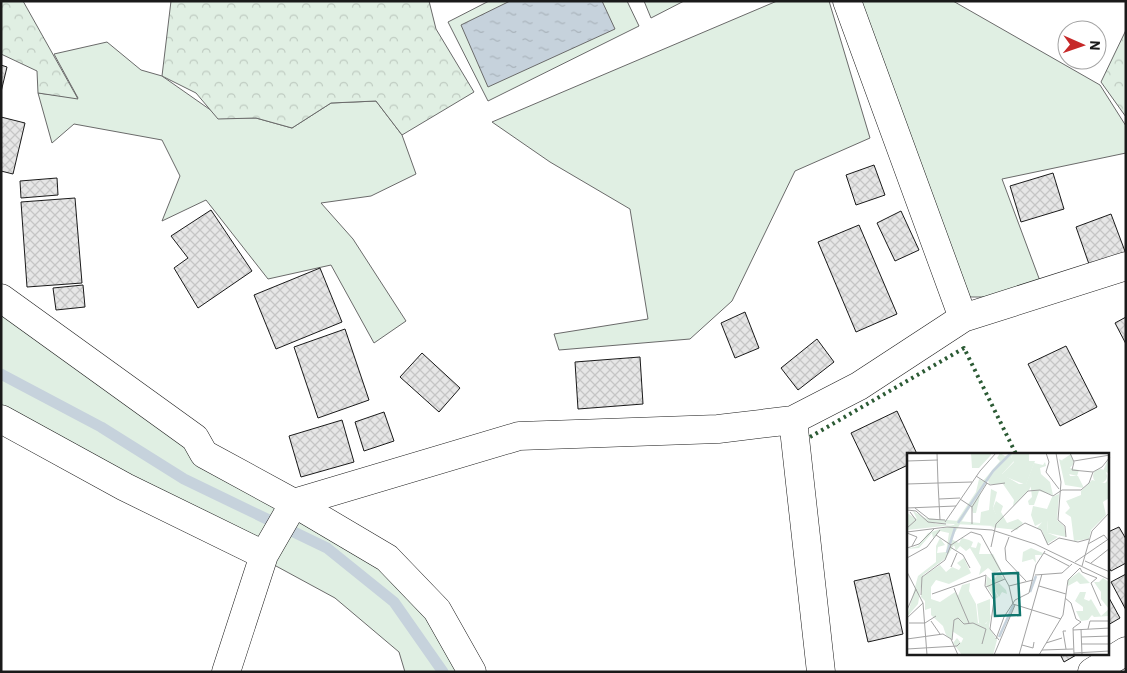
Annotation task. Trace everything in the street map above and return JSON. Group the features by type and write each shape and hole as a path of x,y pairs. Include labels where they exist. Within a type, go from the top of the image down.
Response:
{"street":[{"path":"847,1 963,318"},
{"path":"226,672 264,555 291,508 519,436 718,429 793,420 859,386 963,318 1126,266"},
{"path":"1,298 195,438 204,454 291,508 387,558 437,610 472,672"},
{"path":"1,419 125,487 264,555"},
{"path":"793,420 821,672"},
{"path":"1092,672 1126,651"}],"green space":[{"path":"1,1 23,1 78,99 38,93 37,71 1,54"},
{"path":"171,1 429,1 436,29 474,92 402,135 376,101 331,103 292,128 256,118 218,119 196,93 162,76"},
{"path":"489,1 627,1 639,26 488,101 448,22"},
{"path":"644,1 684,1 651,18"},
{"path":"777,1 829,1 870,138 795,171 732,301 690,339 559,350 554,334 648,319 630,209 550,162 492,122"},
{"path":"856,1 953,1 1057,60 1057,70 1074,70 1100,85 1126,126 1126,153 1002,179 1040,281 998,297 966,297"},
{"path":"1126,30 1126,117 1101,82"},
{"path":"107,42 141,70 162,76 212,111 218,118 256,118 292,128 331,103 376,101 402,135 416,174 371,196 321,203 353,239 406,321 374,343 331,265 268,279 206,200 162,221 180,176 162,140 74,124 52,143 38,93 78,98 54,54"},
{"path":"1,307 394,565 466,672 405,672 399,652 335,598 169,508 1,412"}],"water":[{"path":"510,1 602,1 615,29 488,87 461,25"}],"building":[{"path":"1,65 7,67 1,92"},
{"path":"1,117 25,123 13,174 1,171"},
{"path":"874,165 885,195 856,205 846,175"},
{"path":"1053,173 1064,209 1021,222 1010,186"},
{"path":"57,178 58,195 21,198 20,181"},
{"path":"75,198 82,283 27,287 21,202"},
{"path":"211,210 252,271 198,308 174,268 188,258 171,236"},
{"path":"901,211 919,250 895,261 877,223"},
{"path":"1111,214 1126,254 1090,267 1076,227"},
{"path":"859,225 897,314 856,332 818,242"},
{"path":"320,268 342,322 276,349 254,295"},
{"path":"83,285 85,307 56,310 53,288"},
{"path":"745,312 759,348 735,358 721,323"},
{"path":"1126,317 1126,344 1115,323"},
{"path":"345,329 369,400 318,418 294,347"},
{"path":"817,339 834,362 798,390 781,368"},
{"path":"1066,346 1097,407 1060,426 1028,364"},
{"path":"422,353 460,388 439,412 400,377"},
{"path":"640,357 643,404 578,409 575,362"},
{"path":"897,411 917,453 907,453 907,465 874,481 851,433"},
{"path":"384,412 394,441 364,451 355,422"},
{"path":"342,420 354,462 301,477 289,436"},
{"path":"1119,527 1126,539 1126,563 1111,571 1110,569 1110,531"},
{"path":"889,573 903,634 868,642 854,581"},
{"path":"1126,574 1126,610 1111,582"},
{"path":"1110,600 1120,618 1110,624"},
{"path":"1061,656 1074,656 1064,662"}],"waterway":[{"path":"1,374 101,427 184,479 327,548 394,602 443,672"}],"hedge":[{"path":"810,437 964,348 1016,453"}]}
